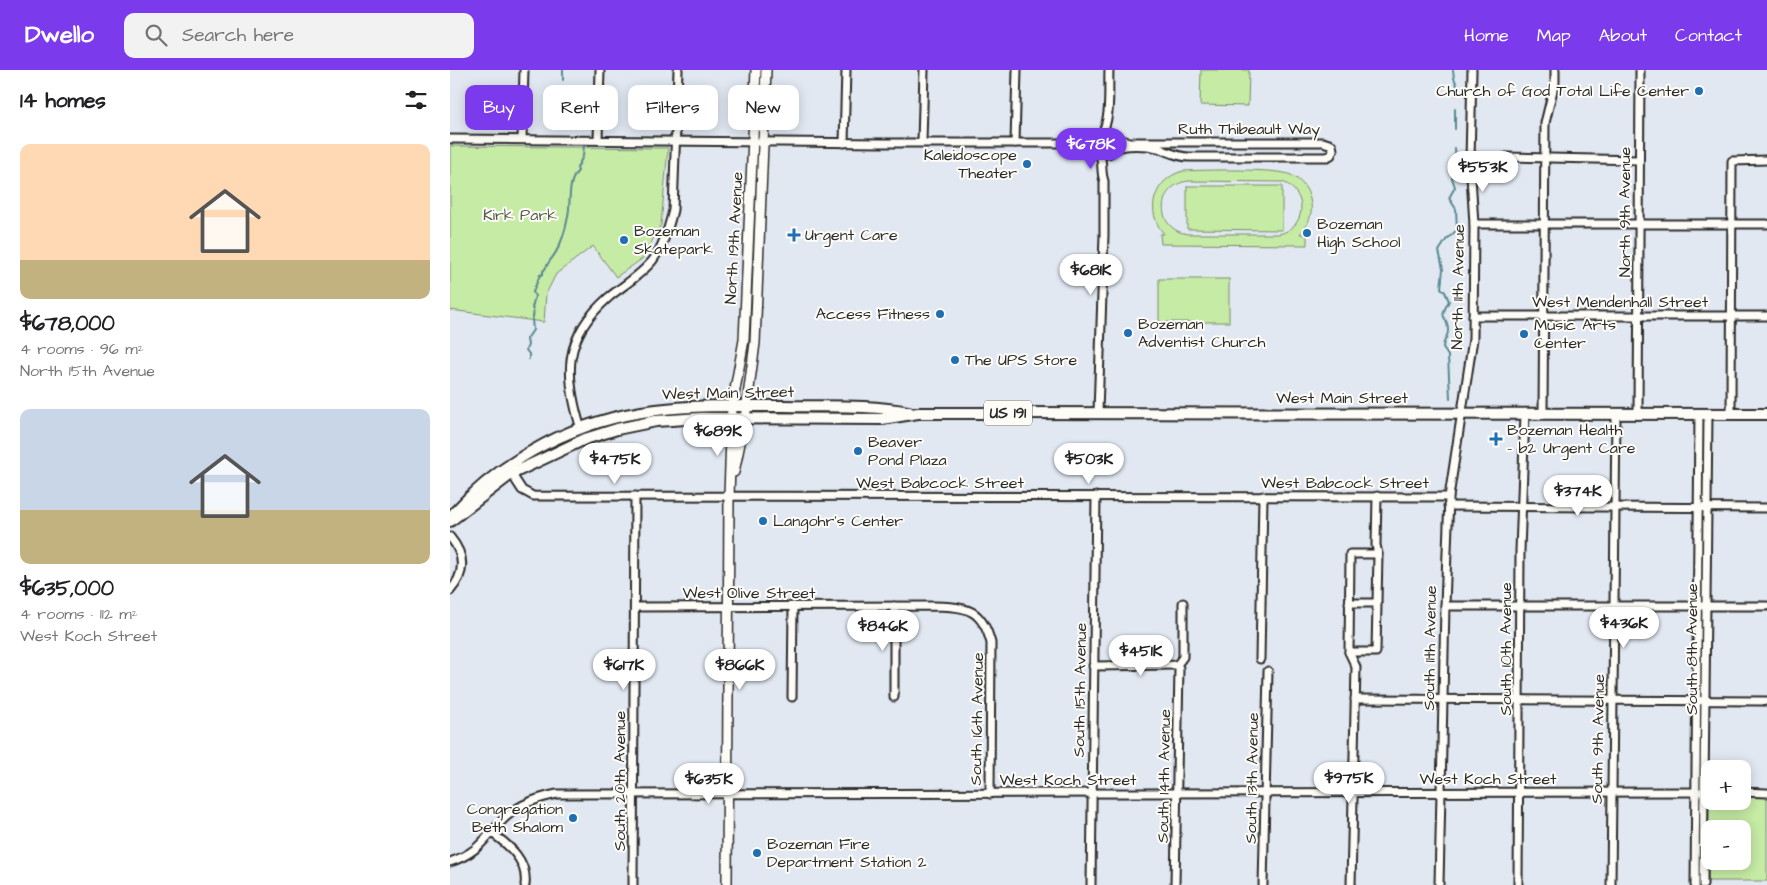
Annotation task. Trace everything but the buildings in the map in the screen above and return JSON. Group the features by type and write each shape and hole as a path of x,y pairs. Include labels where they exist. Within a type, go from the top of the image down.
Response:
{"highway":[{"name":"West Main Street","path":"450,519 467,498 556,440 581,429 615,418 654,410 732,406 882,407 918,413"},
{"name":"West Main Street","path":"509,470 585,439 618,429 656,421 732,418 882,419 918,413 1767,414"}],"main road":[{"name":"North 19th Avenue","path":"728,496 732,406 744,340 756,70"},
{"name":"North 19th Avenue","path":"728,496 745,419 754,343 766,70"},
{"path":"727,885 728,496"}],"street":[{"path":"522,139 524,70"},
{"path":"598,140 600,70"},
{"path":"581,429 569,382 575,342 588,318 598,307 637,276 653,260 668,231 673,210 678,70"},
{"path":"844,143 846,70"},
{"path":"922,142 924,70"},
{"path":"1015,142 1017,70"},
{"path":"1098,412 1104,181 1102,176 1102,158 1096,144 1099,136 1105,130 1108,112 1109,70"},
{"name":"North 11th Avenue","path":"1461,413 1471,355 1473,316 1474,224 1470,161 1472,70"},
{"path":"1544,414 1544,158 1546,114 1553,94 1555,70"},
{"name":"North 9th Avenue","path":"1638,414 1640,70"},
{"path":"1104,181 1107,163 1116,144 1108,112"},
{"path":"450,139 675,142 1074,143 1106,133 1113,137"},
{"name":"Ruth Thibeault Way","path":"1112,151 1124,147 1152,147 1178,156 1189,157 1327,157 1331,155 1333,150 1332,145 1323,142 1129,142 1113,137"},
{"path":"1074,143 1090,146 1104,153 1112,151"},
{"path":"1506,157 1638,160"},
{"path":"1731,414 1732,160 1767,160"},
{"path":"1474,224 1767,224"},
{"name":"West Mendenhall Street","path":"1473,316 1767,316"},
{"name":"South 11th Avenue","path":"1439,885 1448,496 1461,413"},
{"name":"South 10th Avenue","path":"1518,885 1520,606 1525,414"},
{"name":"South 9th Avenue","path":"1611,885 1616,414"},
{"name":"South 8th Avenue","path":"1695,885 1698,507 1703,414"},
{"name":"South 8th Avenue","path":"1703,414 1707,507 1705,700 1707,760"},
{"name":"West Babcock Street","path":"509,470 522,490 533,496 1448,496"},
{"name":"South 20th Avenue","path":"633,885 635,496"},
{"name":"South 15th Avenue","path":"1091,885 1096,496"},
{"path":"1260,659 1263,496"},
{"path":"1349,652 1376,652 1377,496"},
{"name":"West Babcock Street","path":"1448,506 1767,508"},
{"path":"450,537 457,546 462,561 462,571 450,592"},
{"path":"1350,885 1356,667 1349,652 1350,554 1378,554"},
{"path":"1093,666 1177,665 1182,658 1183,603"},
{"path":"1349,603 1377,603"},
{"path":"792,697 793,606"},
{"path":"894,606 894,697"},
{"path":"1445,606 1767,606"},
{"name":"West Olive Street","path":"635,607 954,607 969,611 980,618"},
{"name":"South 16th Avenue","path":"980,618 987,627 991,643 990,794"},
{"name":"South 14th Avenue","path":"1176,885 1179,668"},
{"name":"South 13th Avenue","path":"1263,885 1268,671"},
{"path":"1355,699 1767,700"},
{"name":"West Koch Street","path":"450,862 466,857 477,849 507,816 519,807 544,796 557,794 1701,792"},
{"path":"1751,792 1767,792"},
{"name":"South 8th Avenue","path":"1703,885 1707,810"},
{"path":"492,833 508,845 521,861 526,873 525,885"}],"green space":[{"path":"1201,70 1249,70 1248,106 1200,105"},
{"name":"Kirk Park","path":"450,146 668,148 661,225 642,259 616,277 593,246 556,274 546,294 544,322 450,310"},
{"path":"1256,170 1291,175 1304,185 1310,199 1310,218 1300,234 1307,235 1307,245 1161,244 1160,234 1164,234 1154,216 1155,197 1159,188 1173,175 1183,171","holes":["1190,181 1283,182 1297,194 1301,210 1295,225 1288,231 1279,234 1189,234 1178,231 1169,225 1165,216 1163,207 1165,198 1170,190 1178,184"]},
{"path":"1187,186 1282,186 1282,230 1187,229"},
{"path":"1159,279 1229,279 1229,322 1159,322"},
{"path":"1751,797 1767,797 1767,881 1708,881 1708,870 1751,870 1751,820 1709,820 1709,810 1751,810"}],"waterway":[{"path":"563,70 563,80"},
{"path":"1453,70 1459,90 1456,95"},
{"path":"1455,109 1455,129"},
{"path":"529,359 529,354 526,350 528,345 527,339 533,330 532,319 534,313 532,308 535,296 533,292 540,275 543,274 564,235 572,181 578,171 577,168 583,156 584,145"},
{"path":"1450,398 1448,356 1443,347 1448,331 1448,325 1443,315 1449,301 1441,288 1443,269 1439,251 1446,240 1457,230 1456,209 1449,198 1455,187 1452,178 1456,167 1455,148"}],"place":[{"name":"Church of God Total Life Center","path":"1699,91"},
{"name":"Kaleidoscope Theater","path":"1027,164"},
{"name":"Bozeman High School","path":"1307,233"},
{"name":"Urgent Care","path":"794,235"},
{"name":"Bozeman Skatepark","path":"624,240"},
{"name":"Access Fitness","path":"940,314"},
{"name":"Bozeman Adventist Church","path":"1128,333"},
{"name":"Music Arts Center","path":"1524,334"},
{"name":"The UPS Store","path":"955,360"},
{"name":"Bozeman Health - b2 Urgent Care","path":"1496,439"},
{"name":"Beaver Pond Plaza","path":"858,451"},
{"name":"Langohr's Center","path":"763,521"},
{"name":"Congregation Beth Shalom","path":"573,818"},
{"name":"Bozeman Fire Department Station 2","path":"757,853"}]}
